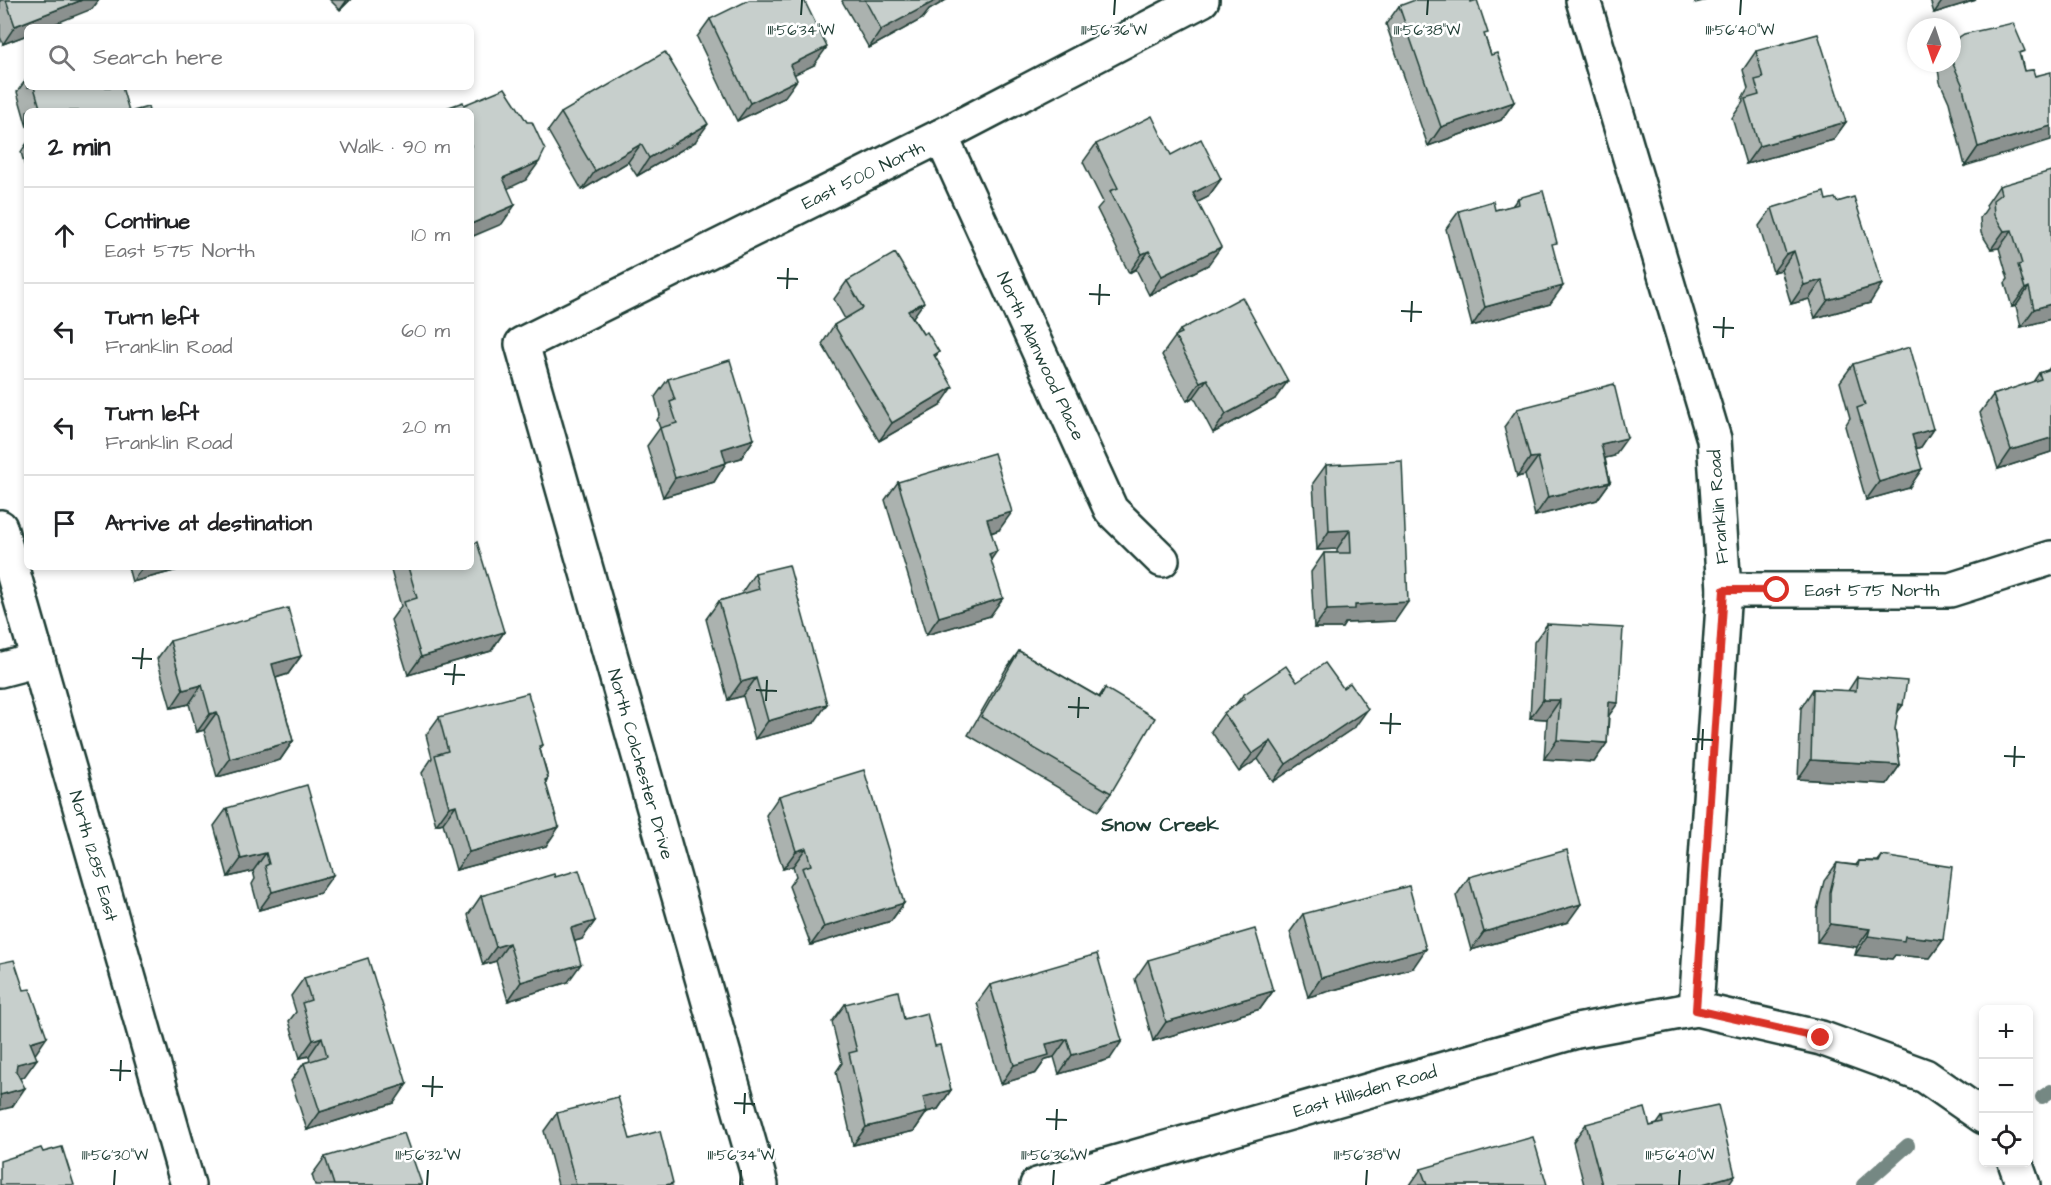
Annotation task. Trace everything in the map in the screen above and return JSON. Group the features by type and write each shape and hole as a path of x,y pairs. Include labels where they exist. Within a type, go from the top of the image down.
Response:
{"street":[{"name":"East 500 North","path":"522,344 940,136 1202,0"},
{"name":"Franklin Road","path":"1583,0 1714,439 1724,590 1696,1010"},
{"name":"North Alanwood Place","path":"940,136 1111,510 1162,560"},
{"name":"North Colchester Drive","path":"522,344 761,1185"},
{"name":"North 1285 East","path":"0,527 188,1185"},
{"name":"East 575 North","path":"1724,590 1950,590 2051,558"},
{"path":"0,670 38,660"},
{"path":"1696,1010 1821,1038 1925,1076 1979,1114"},
{"name":"East Hillsden Road","path":"1037,1185 1577,1031 1696,1010"},
{"path":"2017,1167 2023,1185"}],"building":[{"path":"6,0 82,0 15,26"},
{"path":"749,0 804,0 827,47 790,65 797,80 750,103 710,19"},
{"path":"865,0 934,0 935,1 881,30"},
{"path":"1415,0 1471,0 1471,2 1477,0 1488,33 1484,34 1491,55 1497,53 1514,102 1441,127 1399,6"},
{"path":"2013,23 2025,51 2019,53 2024,71 2033,70 2035,76 2051,72 2051,126 1978,147 1962,84 1957,72 1961,72 1961,36"},
{"path":"1818,34 1846,122 1759,146 1745,99 1759,95 1755,80 1763,78 1756,51"},
{"path":"665,52 708,124 649,158 641,144 595,171 561,113"},
{"path":"505,88 527,122 532,122 545,150 539,162 503,178 515,205 474,223 474,108 446,108 463,102 464,105"},
{"path":"35,90 123,90 128,108 40,108"},
{"path":"1152,116 1171,155 1201,139 1221,179 1193,193 1221,247 1162,276 1149,251 1142,254 1110,191 1118,188 1096,144"},
{"path":"2051,171 2051,304 2034,309 2029,287 2025,289 2018,265 2022,264 2012,230 2004,231 1994,215 1993,200 2001,194 1999,186"},
{"path":"1543,191 1557,243 1552,244 1563,286 1485,307 1459,211 1493,201 1495,210 1519,204 1518,198"},
{"path":"1824,192 1826,200 1835,198 1837,202 1854,197 1882,284 1828,300 1822,280 1804,285 1794,251 1786,254 1772,208"},
{"path":"895,253 924,302 908,311 923,334 927,332 939,352 934,355 953,387 892,423 834,325 863,308 847,281"},
{"path":"1242,297 1288,381 1226,414 1207,379 1200,382 1175,336 1182,333 1180,330"},
{"path":"1910,347 1933,429 1912,435 1922,469 1879,482 1857,408 1865,405 1853,364"},
{"path":"730,360 754,439 722,449 726,463 675,478 660,428 677,423 670,402 675,400 668,379"},
{"path":"2051,369 2051,438 2011,450 1993,395 2041,379 2039,373"},
{"path":"1614,384 1627,438 1601,444 1610,482 1548,497 1538,457 1530,458 1517,409"},
{"path":"994,453 1012,512 987,519 997,551 989,554 1003,598 939,617 898,482"},
{"path":"1402,461 1408,602 1355,605 1355,609 1327,610 1324,553 1351,553 1350,530 1329,531 1326,465"},
{"path":"477,542 504,632 421,657 404,602 417,598 409,570 474,570 474,544"},
{"path":"789,565 827,704 768,721 756,678 741,682 719,601 759,589 755,573"},
{"path":"288,608 301,656 272,664 293,741 230,759 217,712 210,714 202,685 183,690 170,641"},
{"path":"1547,624 1623,628 1618,703 1609,702 1607,743 1557,740 1560,700 1543,700"},
{"path":"1019,651 1100,698 1105,688 1155,718 1111,793 981,717"},
{"path":"1325,663 1343,688 1350,683 1368,709 1286,764 1271,741 1252,754 1224,713 1245,698 1243,695 1286,666 1297,682"},
{"path":"1857,677 1907,681 1903,705 1899,704 1895,729 1900,765 1811,760 1813,689 1856,691"},
{"path":"528,693 543,745 539,746 548,778 545,780 559,827 469,852 456,805 449,807 435,755 448,751 439,717"},
{"path":"864,770 904,903 824,927 802,868 811,865 806,848 796,851 779,796"},
{"path":"307,785 333,875 272,892 265,866 269,864 266,853 241,859 227,808"},
{"path":"1567,850 1581,904 1484,932 1469,877"},
{"path":"1882,856 1952,867 1943,940 1905,936 1904,941 1868,936 1870,929 1830,924 1830,892 1837,863 1858,866 1859,861 1879,862"},
{"path":"579,870 595,921 571,928 581,964 521,982 509,943 496,947 481,896 554,874 555,877"},
{"path":"1409,886 1426,949 1321,978 1303,914"},
{"path":"1255,929 1273,991 1166,1022 1148,960"},
{"path":"1097,954 1122,1041 1072,1055 1067,1039 1046,1044 1049,1055 1014,1065 990,985"},
{"path":"368,958 407,1084 320,1112 304,1063 327,1056 322,1037 313,1040 302,1003 311,1000 304,978"},
{"path":"14,960 24,990 30,989 47,1037 30,1042 37,1059 17,1064 16,1071 25,1088 0,1095 0,963"},
{"path":"898,991 904,1019 927,1013 935,1046 940,1045 951,1090 923,1097 927,1112 866,1127 849,1053 857,1051 845,1004"},
{"path":"618,1097 630,1139 660,1131 673,1183 666,1185 576,1185 557,1113"},
{"path":"1718,1105 1735,1175 1699,1185 1602,1185 1586,1124 1645,1108 1650,1126 1663,1123 1662,1117"},
{"path":"404,1133 422,1185 334,1185 325,1157"},
{"path":"1533,1137 1547,1185 1427,1185 1421,1169"},
{"path":"62,1147 74,1185 0,1185 0,1161 41,1148 43,1152"}],"waterway":[{"path":"2042,1097 2051,1091"},
{"path":"1863,1185 1908,1145"}],"district":[{"name":"Snow Creek","path":"1160,824"}],"route":[{"path":"1777,590 1724,590 1696,1010 1821,1038"}]}
